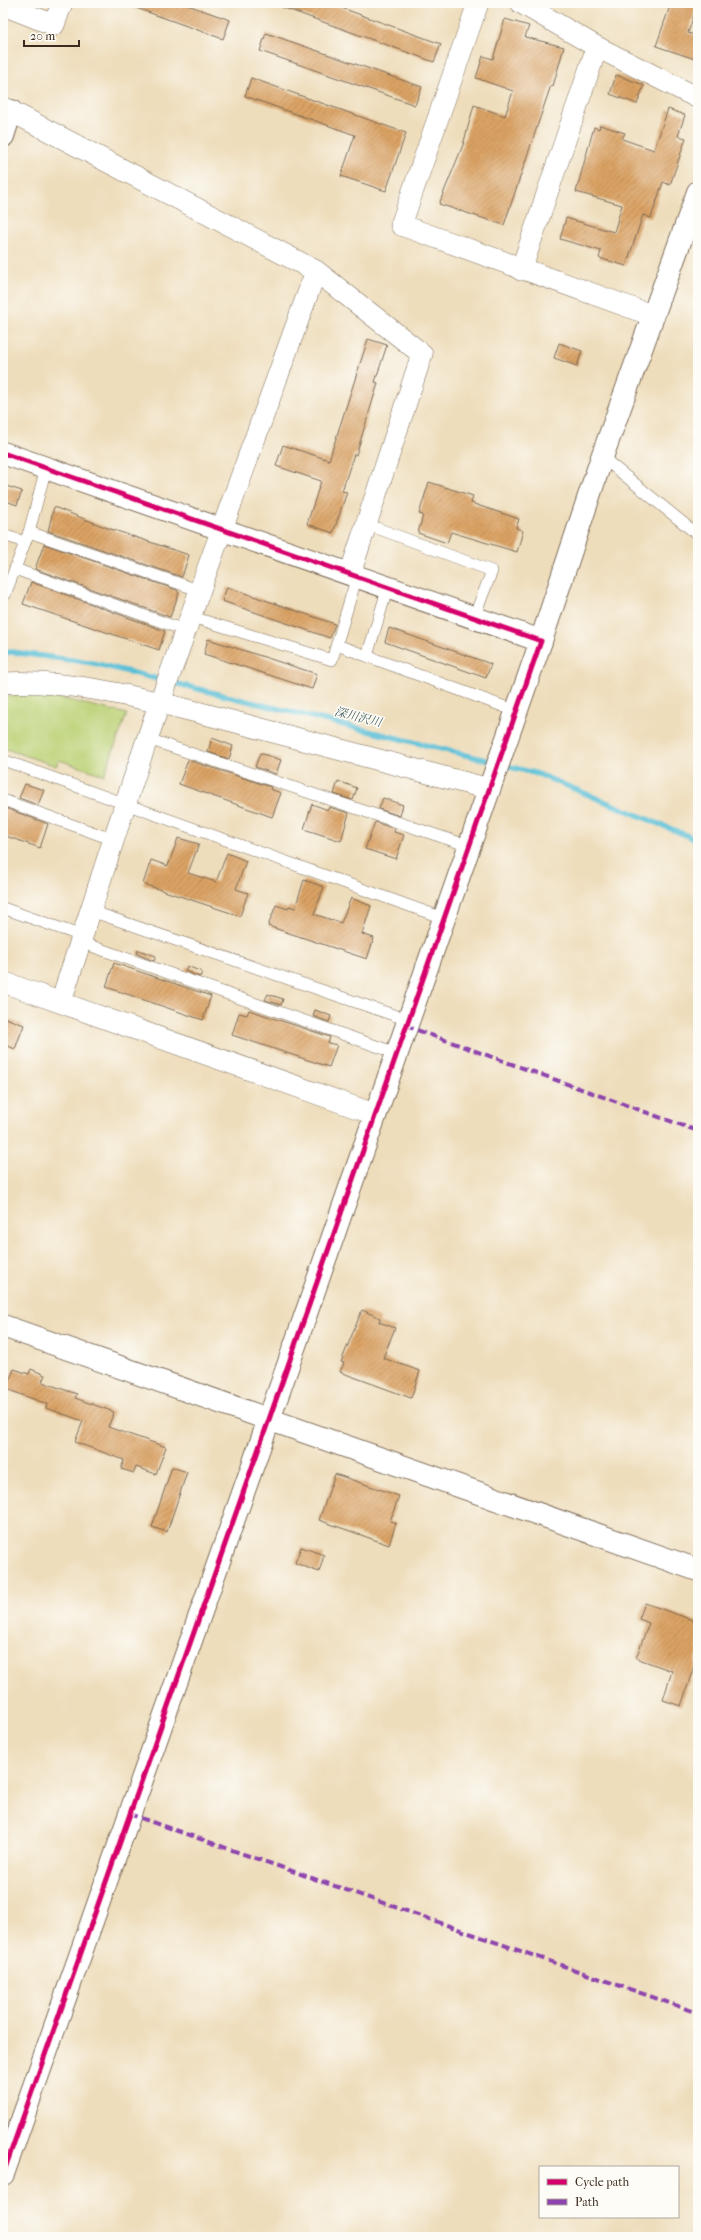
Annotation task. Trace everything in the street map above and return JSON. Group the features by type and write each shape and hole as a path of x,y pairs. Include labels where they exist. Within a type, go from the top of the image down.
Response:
{"street":[{"path":"3,5 54,25 62,3"},
{"path":"478,3 401,225 521,270 654,316"},
{"path":"521,3 597,47 698,98"},
{"path":"521,270 597,47"},
{"path":"3,136 7,109 316,271 422,354 366,524 354,575"},
{"path":"3,2174 269,1420 374,1114 541,641 602,457 698,192"},
{"path":"61,1001 162,696 201,591 221,529 316,271"},
{"path":"3,453 541,641"},
{"path":"3,683 25,682 62,685 162,696 491,781"},
{"path":"3,982 61,1001 374,1114"},
{"path":"3,1326 698,1570"}],"lane":[{"path":"602,457 698,535"},
{"path":"3,594 5,595 29,532 46,468"},
{"path":"366,524 492,571 474,617"},
{"path":"29,532 201,591"},
{"path":"3,535 25,542"},
{"path":"15,569 189,624 332,660 354,575"},
{"path":"367,656 388,587"},
{"path":"337,645 516,711"},
{"path":"148,739 469,846"},
{"path":"3,760 443,918"},
{"path":"3,800 114,840"},
{"path":"3,908 81,939 396,1053"},
{"path":"91,911 408,1020"}],"green space":[{"path":"44,694 127,714 104,775 59,760 56,766 3,748 3,696"}],"building":[{"path":"128,3 182,3 230,20 223,39 128,5"},
{"path":"276,3 328,3 441,44 434,62 276,5"},
{"path":"671,3 698,3 688,33 698,36 698,60 656,46"},
{"path":"505,19 529,26 525,37 564,47 553,86 551,85 504,225 439,204 463,145 474,105 505,116 513,91 476,78 483,56 493,59"},
{"path":"266,33 422,87 415,105 260,51"},
{"path":"616,75 644,85 637,104 610,94"},
{"path":"251,78 406,133 386,191 341,176 355,135 245,96"},
{"path":"668,109 685,115 678,136 686,138 670,185 663,182 651,218 643,215 626,266 599,258 601,251 560,239 566,218 614,232 622,205 576,192 594,127 599,129 600,125 625,133 622,139 654,150"},
{"path":"368,339 387,345 375,382 378,383 356,455 354,454 342,491 347,492 333,533 307,524 321,481 276,466 283,445 329,460"},
{"path":"559,343 582,351 577,366 554,358"},
{"path":"429,482 473,496 471,503 519,519 516,528 523,531 517,552 451,532 447,543 418,533 423,515 419,514"},
{"path":"3,485 22,491 17,505 3,500"},
{"path":"54,507 105,527 189,555 182,577 48,531"},
{"path":"44,544 177,590 179,593 170,617 35,569"},
{"path":"31,582 165,631 159,650 23,604"},
{"path":"227,587 335,624 330,638 222,601"},
{"path":"389,628 491,664 486,678 385,642"},
{"path":"208,639 317,674 312,689 204,654"},
{"path":"212,738 233,746 229,759 208,752"},
{"path":"260,753 281,760 276,774 255,767"},
{"path":"188,760 271,787 270,789 281,793 272,817 179,784"},
{"path":"338,781 357,788 353,800 334,794"},
{"path":"25,784 44,790 38,805 19,798"},
{"path":"383,798 403,805 400,816 379,809"},
{"path":"312,804 328,810 329,807 349,813 341,841 304,829"},
{"path":"3,807 48,824 40,848 3,835"},
{"path":"375,822 395,829 394,832 404,835 396,859 365,849"},
{"path":"178,838 199,844 188,873 216,882 227,853 246,861 236,889 248,893 240,916 143,884 151,860 168,866"},
{"path":"304,880 324,887 314,914 341,923 351,898 371,906 362,934 374,938 367,959 268,926 276,905 288,909 289,906 295,908"},
{"path":"138,950 156,956 154,961 137,954"},
{"path":"114,963 211,996 203,1020 106,987"},
{"path":"187,966 202,972 200,977 185,971"},
{"path":"268,994 283,999 281,1005 265,1000"},
{"path":"249,1010 330,1037 328,1043 337,1045 329,1067 232,1035 239,1013 247,1015"},
{"path":"315,1010 331,1016 329,1022 313,1016"},
{"path":"3,1017 24,1025 15,1049 3,1044"},
{"path":"362,1310 380,1318 379,1322 395,1328 383,1358 420,1371 411,1398 340,1372 344,1363 341,1362"},
{"path":"14,1369 29,1374 31,1369 45,1375 42,1382 77,1394 75,1398 114,1412 108,1427 166,1447 156,1474 136,1467 134,1473 121,1469 124,1460 75,1442 83,1421 46,1408 47,1404 6,1389"},
{"path":"172,1467 187,1472 167,1532 152,1527"},
{"path":"335,1474 399,1496 390,1521 396,1523 389,1545 319,1520"},
{"path":"301,1547 324,1555 319,1572 295,1563"},
{"path":"645,1603 698,1622 698,1654 681,1706 663,1700 672,1671 636,1658 649,1623 639,1619"}],"waterway":[{"name":"深川沢川","path":"3,653 12,652 93,663 494,762"},
{"name":"深川沢川","path":"503,765 538,774 698,840"}],"marked path":[{"path":"406,1026 698,1131"},
{"path":"129,1814 698,2013"}],"cycle path":[{"path":"3,453 541,641 3,2174"}]}
